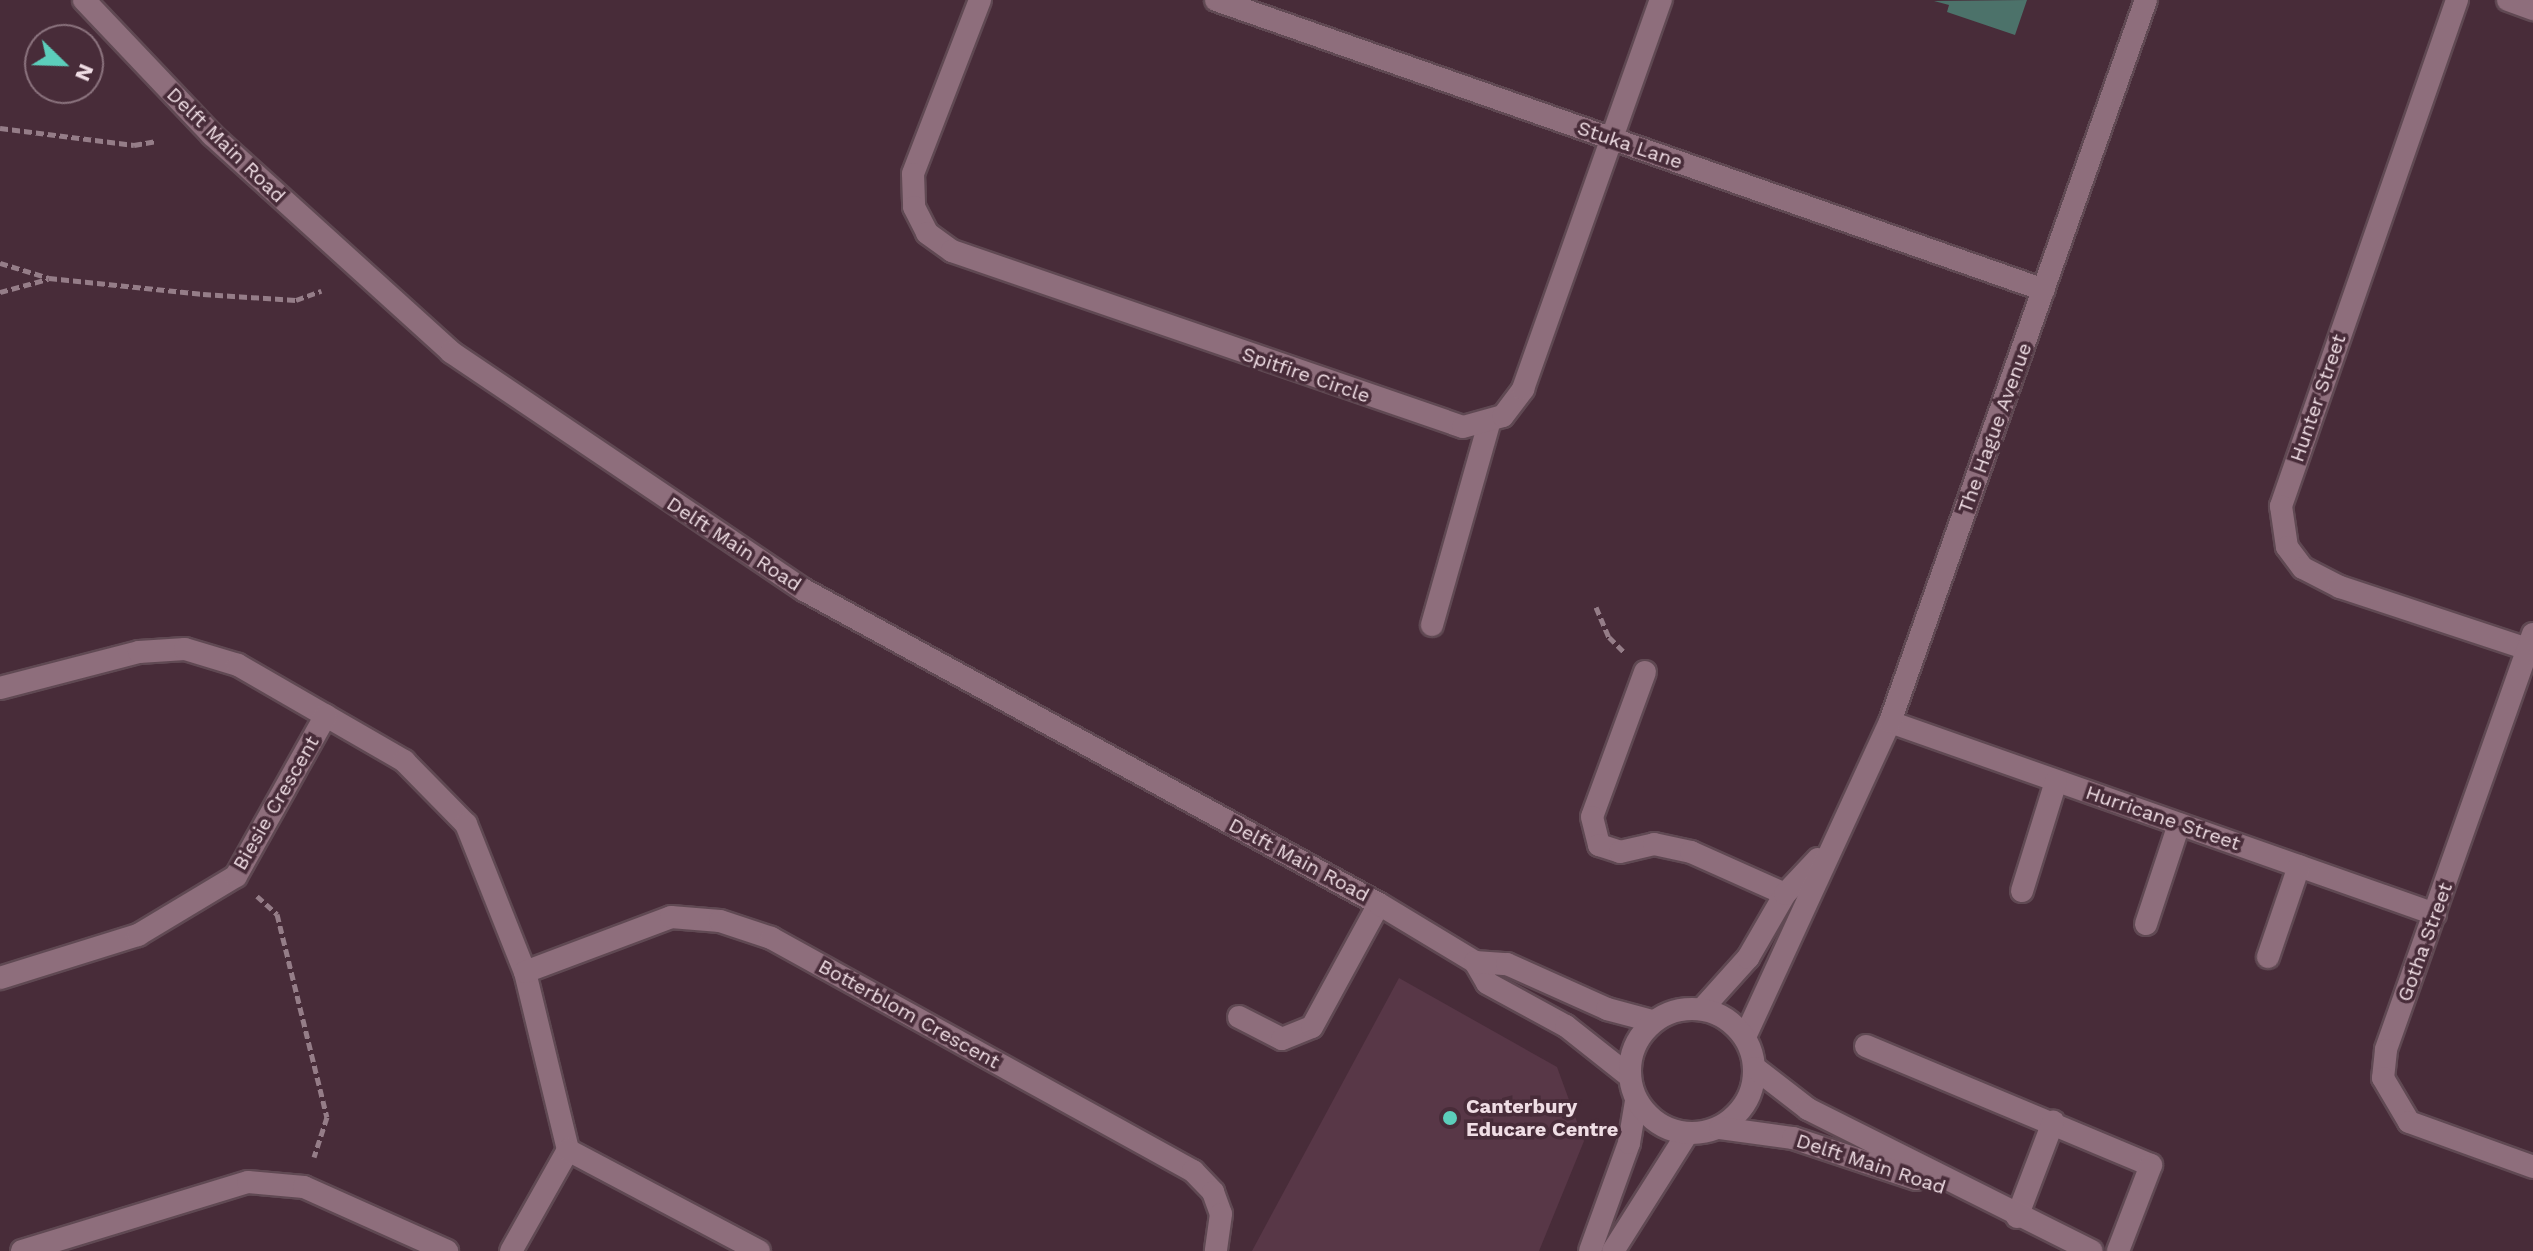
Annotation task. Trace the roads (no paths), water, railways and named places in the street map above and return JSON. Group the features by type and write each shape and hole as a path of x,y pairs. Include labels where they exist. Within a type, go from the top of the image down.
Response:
{"street":[{"name":"Delft Main Road","path":"84,0 212,135 451,352 804,590 1379,904 1475,962 1507,964 1607,1009 1652,1021"},
{"name":"Spitfire Circle","path":"980,0 913,174 914,207 927,233 952,251 1450,425 1489,424"},
{"name":"Stuka Lane","path":"1216,0 2044,290"},
{"path":"1432,625 1489,424 1523,389 1661,0"},
{"name":"The Hague Avenue","path":"1745,1037 1828,848 1890,722 2146,0"},
{"name":"Hunter Street","path":"2457,0 2281,506 2287,547 2303,568 2340,587 2530,641"},
{"path":"2508,0 2533,9"},
{"name":"Gotha Street","path":"2530,641 2386,1050 2387,1092 2396,1109 2426,1131 2533,1167"},
{"path":"0,688 139,652 185,649 238,665 404,761 466,824 525,972 568,1150 511,1251"},
{"path":"1645,672 1592,817 1599,845 1620,852 1654,844 1691,852 1785,894"},
{"name":"Biesie Crescent","path":"0,978 138,935 236,876 326,715"},
{"name":"Hurricane Street","path":"1890,722 2435,914"},
{"path":"2022,891 2056,781"},
{"path":"2146,924 2179,824"},
{"name":"The Hague Avenue","path":"1702,1009 1748,958 1785,894 1828,848"},
{"path":"2268,957 2299,866"},
{"path":"1239,1017 1282,1039 1312,1027 1379,904"},
{"name":"Botterblom Crescent","path":"525,972 671,917 720,921 771,938 1193,1171 1213,1192 1221,1214 1216,1251"},
{"name":"Delft Main Road","path":"1475,962 1487,983 1566,1026 1629,1076"},
{"path":"1590,1251 1629,1143 1636,1101 1629,1076 1634,1046 1652,1021 1676,1010 1702,1009 1727,1018 1745,1037 1755,1068 1747,1103 1720,1128 1687,1134 1657,1124 1636,1101"},
{"path":"1866,1046 2151,1165 2118,1251"},
{"name":"Delft Main Road","path":"1755,1068 1808,1109 1974,1198 2091,1251"},
{"path":"2017,1217 2053,1122"},
{"name":"Delft Main Road","path":"1720,1128 1793,1138 1974,1198"},
{"path":"1613,1251 1687,1134"},
{"path":"568,1150 759,1251"},
{"path":"22,1251 248,1182 304,1187 447,1251"}],"place":[{"name":"Canterbury Educare Centre","path":"1450,1118"}]}
